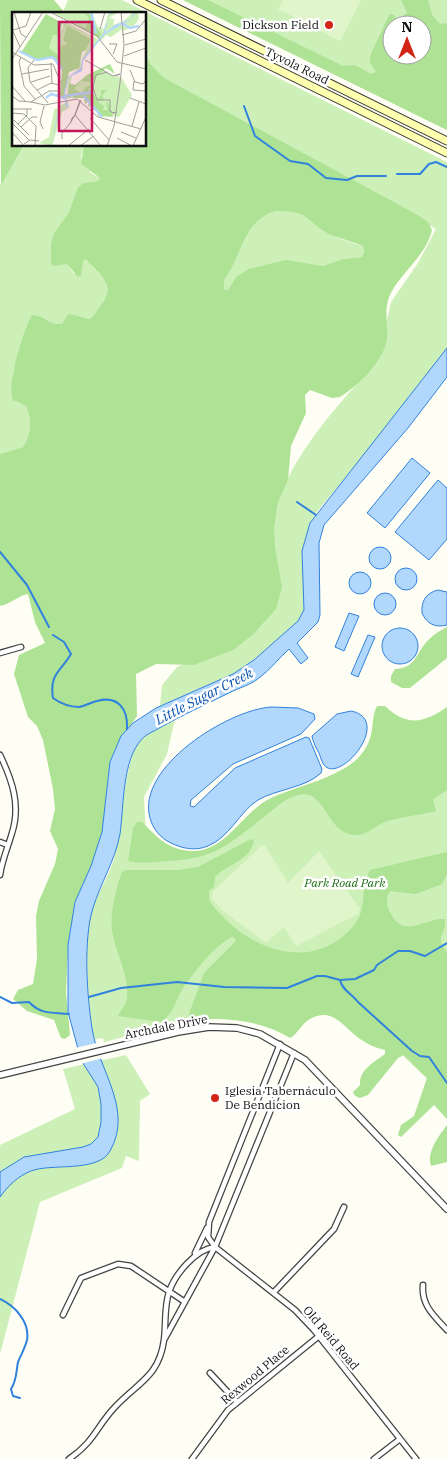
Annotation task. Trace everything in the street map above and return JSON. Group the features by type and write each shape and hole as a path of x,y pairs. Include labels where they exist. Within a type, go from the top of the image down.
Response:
{"main road":[{"name":"Tyvola Road","path":"137,0 447,153"},
{"name":"Tyvola Road","path":"162,0 447,141"}],"street":[{"path":"0,653 21,647"},
{"path":"0,755 12,784 16,804 13,829 0,875"},
{"path":"0,842 8,845"},
{"name":"Archdale Drive","path":"0,1075 186,1030 209,1027 250,1031 280,1044 306,1060 447,1209"},
{"path":"193,1257 209,1222 280,1044"},
{"path":"164,1340 172,1322 215,1247 294,1053"},
{"path":"274,1292 334,1229 344,1207"},
{"path":"209,1222 208,1237 215,1247"},
{"path":"69,1459 93,1439 114,1408 152,1373 162,1354 169,1291 200,1250 215,1247"},
{"name":"Old Reid Road","path":"215,1247 295,1310 319,1336 416,1459"},
{"path":"63,1315 82,1278 118,1264 138,1268 185,1302"},
{"path":"423,1285 423,1298 427,1307 447,1330"},
{"name":"Rexwood Place","path":"192,1459 218,1422 237,1402 319,1336"},
{"path":"210,1373 237,1402"},
{"path":"374,1459 400,1438"}],"green space":[{"path":"0,0 54,0 64,12 12,12 12,146 23,146 1,185"},
{"path":"68,0 122,0 447,162 447,348 383,432 315,514 304,610 298,621 254,660 233,674 160,706 162,685 177,667 243,641 255,633 265,622 268,542 276,507 285,484 310,441 379,356 391,302 418,263 436,229 358,184 146,78 146,12 63,12"},
{"path":"183,0 447,0 447,130"},
{"path":"183,0 208,0 343,66 355,65 371,74 376,72 370,62 370,56 382,30 382,65 432,65 432,15 440,24 447,23 447,130"},
{"name":"Dickson Field","path":"283,0 361,0 340,41 278,9"},
{"path":"401,0 428,0 432,15 404,15 407,12"},
{"path":"146,57 151,65 164,78 416,214 428,222 432,230 420,255 397,283 389,297 385,345 382,354 370,371 355,386 340,397 332,398 310,390 305,395 306,413 291,446 288,480 278,502 274,527 275,548 282,587 276,609 255,633 233,650 194,665 156,664 136,674 137,716 116,747 110,762 102,832 91,866 75,902 68,945 66,993 70,1035 65,1039 61,1038 54,1020 27,1011 13,999 18,990 33,984 37,959 36,916 39,901 55,864 58,849 50,831 55,809 43,740 37,726 28,717 14,674 19,655 45,643 35,622 28,594 0,606 0,454 23,447 29,432 29,417 26,406 13,400 11,393 17,357 32,315 57,324 62,324 67,315 70,314 89,319 106,298 108,291 101,275 86,259 83,261 81,276 78,277 67,264 55,266 51,264 51,243 55,232 68,214 78,187 83,183 98,181 100,178 81,164 84,146 146,146","holes":["276,211 296,212 329,234 363,246 364,252 362,257 343,259 322,266 286,260 249,269 236,277 228,290 224,290 224,280 244,240 256,223"]},
{"path":"23,146 84,146 81,158 91,173 100,178 98,181 83,183 78,187 68,214 51,243 59,265 67,264 74,274 84,259 86,259 106,281 108,295 94,316 89,319 67,315 62,324 57,324 32,316 13,372 15,401 26,406 29,417 29,432 23,447 0,454 0,185"},
{"path":"276,211 296,211 305,214 338,238 363,246 364,252 362,257 343,259 322,266 264,265 236,277 228,290 224,290 222,285 224,280 244,240 256,223"},
{"path":"447,627 447,658 410,688 402,688 391,682 391,676 395,669 406,667 410,664 429,639"},
{"path":"377,706 385,706 393,713 408,720 431,717 447,707 447,790 433,799 436,811 391,820 359,835 353,835 339,828 318,801 312,796 304,794 283,802 241,835 211,853 199,857 170,861 144,863 128,861 133,828 137,822 142,822 164,842 177,849 193,851 205,849 215,845 224,838 259,805 269,799 333,775 345,768 355,761 367,746"},
{"name":"Park Road Park","path":"447,710 447,1098 327,983 202,983 192,1020 104,1042 103,1038 92,1040 87,966 89,923 94,905 115,855 127,776 131,760 142,739 175,719 167,754 144,797 146,836 161,846 205,855 277,802 375,753"},
{"path":"251,839 254,841 247,854 215,877 214,887 209,891 209,900 223,917 239,931 258,942 278,950 298,953 319,950 338,940 355,924 361,912 365,884 370,870 447,852 447,874 442,884 416,894 390,891 387,905 401,925 414,926 437,919 445,919 441,942 447,952 447,1119 434,1105 401,1137 398,1135 401,1125 414,1116 427,1078 404,1055 398,1058 368,1095 360,1098 355,1096 353,1092 360,1085 362,1075 372,1063 385,1054 385,1050 363,1041 332,1017 325,1015 310,1019 290,1038 267,1027 242,1021 192,1020 189,1017 190,1011 204,973 236,941 234,937 221,944 206,959 182,990 169,1015 161,1022 118,1016 126,1003 127,985 112,930 112,916 122,872 126,870 179,870 198,867"},
{"path":"262,845 265,846 288,883 319,851 360,909 358,914 296,946 284,927 266,943 223,911 212,899 212,892"},
{"path":"126,1055 150,1094 140,1101 139,1161 126,1156 122,1168 40,1202 0,1354 0,1145 75,1109 63,1069"},
{"path":"447,1125 447,1162 431,1166 430,1155 437,1139"}],"water":[{"name":"Little Sugar Creek","path":"447,348 447,377 408,428 324,525 319,543 320,615 318,622 297,643 308,658 301,664 289,649 256,680 148,734 135,748 127,771 118,844 93,908 87,951 87,984 92,1028 95,1044 116,1105 118,1120 116,1135 110,1151 104,1158 85,1165 31,1171 14,1182 0,1197 0,1172 24,1157 83,1147 91,1144 98,1137 101,1122 101,1104 98,1087 81,1060 68,1012 68,945 75,902 91,866 102,832 110,762 121,736 133,723 156,708 233,674 254,660 298,621 304,610 302,551 310,523"},
{"path":"412,458 430,473 385,528 367,513"},
{"path":"438,480 447,488 447,539 429,560 395,532"},
{"path":"380,547 388,550 391,558 388,566 380,569 372,566 369,558 372,550"},
{"path":"402,568 410,568 417,575 417,583 410,590 402,590 395,583 395,575"},
{"path":"356,572 364,572 371,579 371,587 364,594 356,594 349,587 349,579"},
{"path":"438,590 447,592 447,625 439,626 432,624 426,620 422,613 422,605 425,598 430,593"},
{"path":"385,593 393,596 396,604 393,612 385,615 377,612 374,604 377,596"},
{"path":"349,613 359,616 344,651 335,647"},
{"path":"400,628 407,629 413,633 417,639 417,653 413,659 407,663 400,664 393,663 387,659 383,653 382,646 383,639 387,633 393,629"},
{"path":"368,635 375,637 358,677 351,674"},
{"path":"271,707 298,708 314,714 315,719 301,734 233,764 191,800 190,806 194,807 235,768 306,737 309,738 322,769 321,773 307,782 258,800 245,811 222,837 208,846 194,849 185,848 164,839 151,822 149,799 157,780 171,761 210,730 232,718"},
{"path":"351,711 362,716 367,725 366,736 361,747 343,765 334,769 326,767 312,736 337,714"}],"pier":[{"path":"97,1043 103,1058 80,1064 75,1048"}],"waterway":[{"path":"244,106 255,136 290,161 308,164 326,178 347,180 357,176 386,176"},
{"path":"397,174 420,174 429,164 436,162 447,167"},
{"path":"297,502 316,515"},
{"path":"0,552 27,585 49,627"},
{"path":"53,635 64,642 71,654 54,678 53,698 59,702 76,707 105,700 116,702 124,710 127,729"},
{"path":"89,997 121,988 177,982 224,987 287,988 317,976 340,980 355,979 374,970 377,965 398,951 410,951 425,956 447,943"},
{"path":"340,980 343,987 358,1002 412,1051 420,1056 429,1057 447,1083"},
{"path":"0,997 12,1003 29,1002 43,1011 69,1014"},
{"path":"0,1299 16,1310 26,1327 27,1340 18,1362 11,1389 13,1396 20,1398"}],"place":[{"name":"Dickson Field","path":"329,25"},
{"name":"Iglesia Tabernáculo De Bendicion","path":"215,1098"}]}
